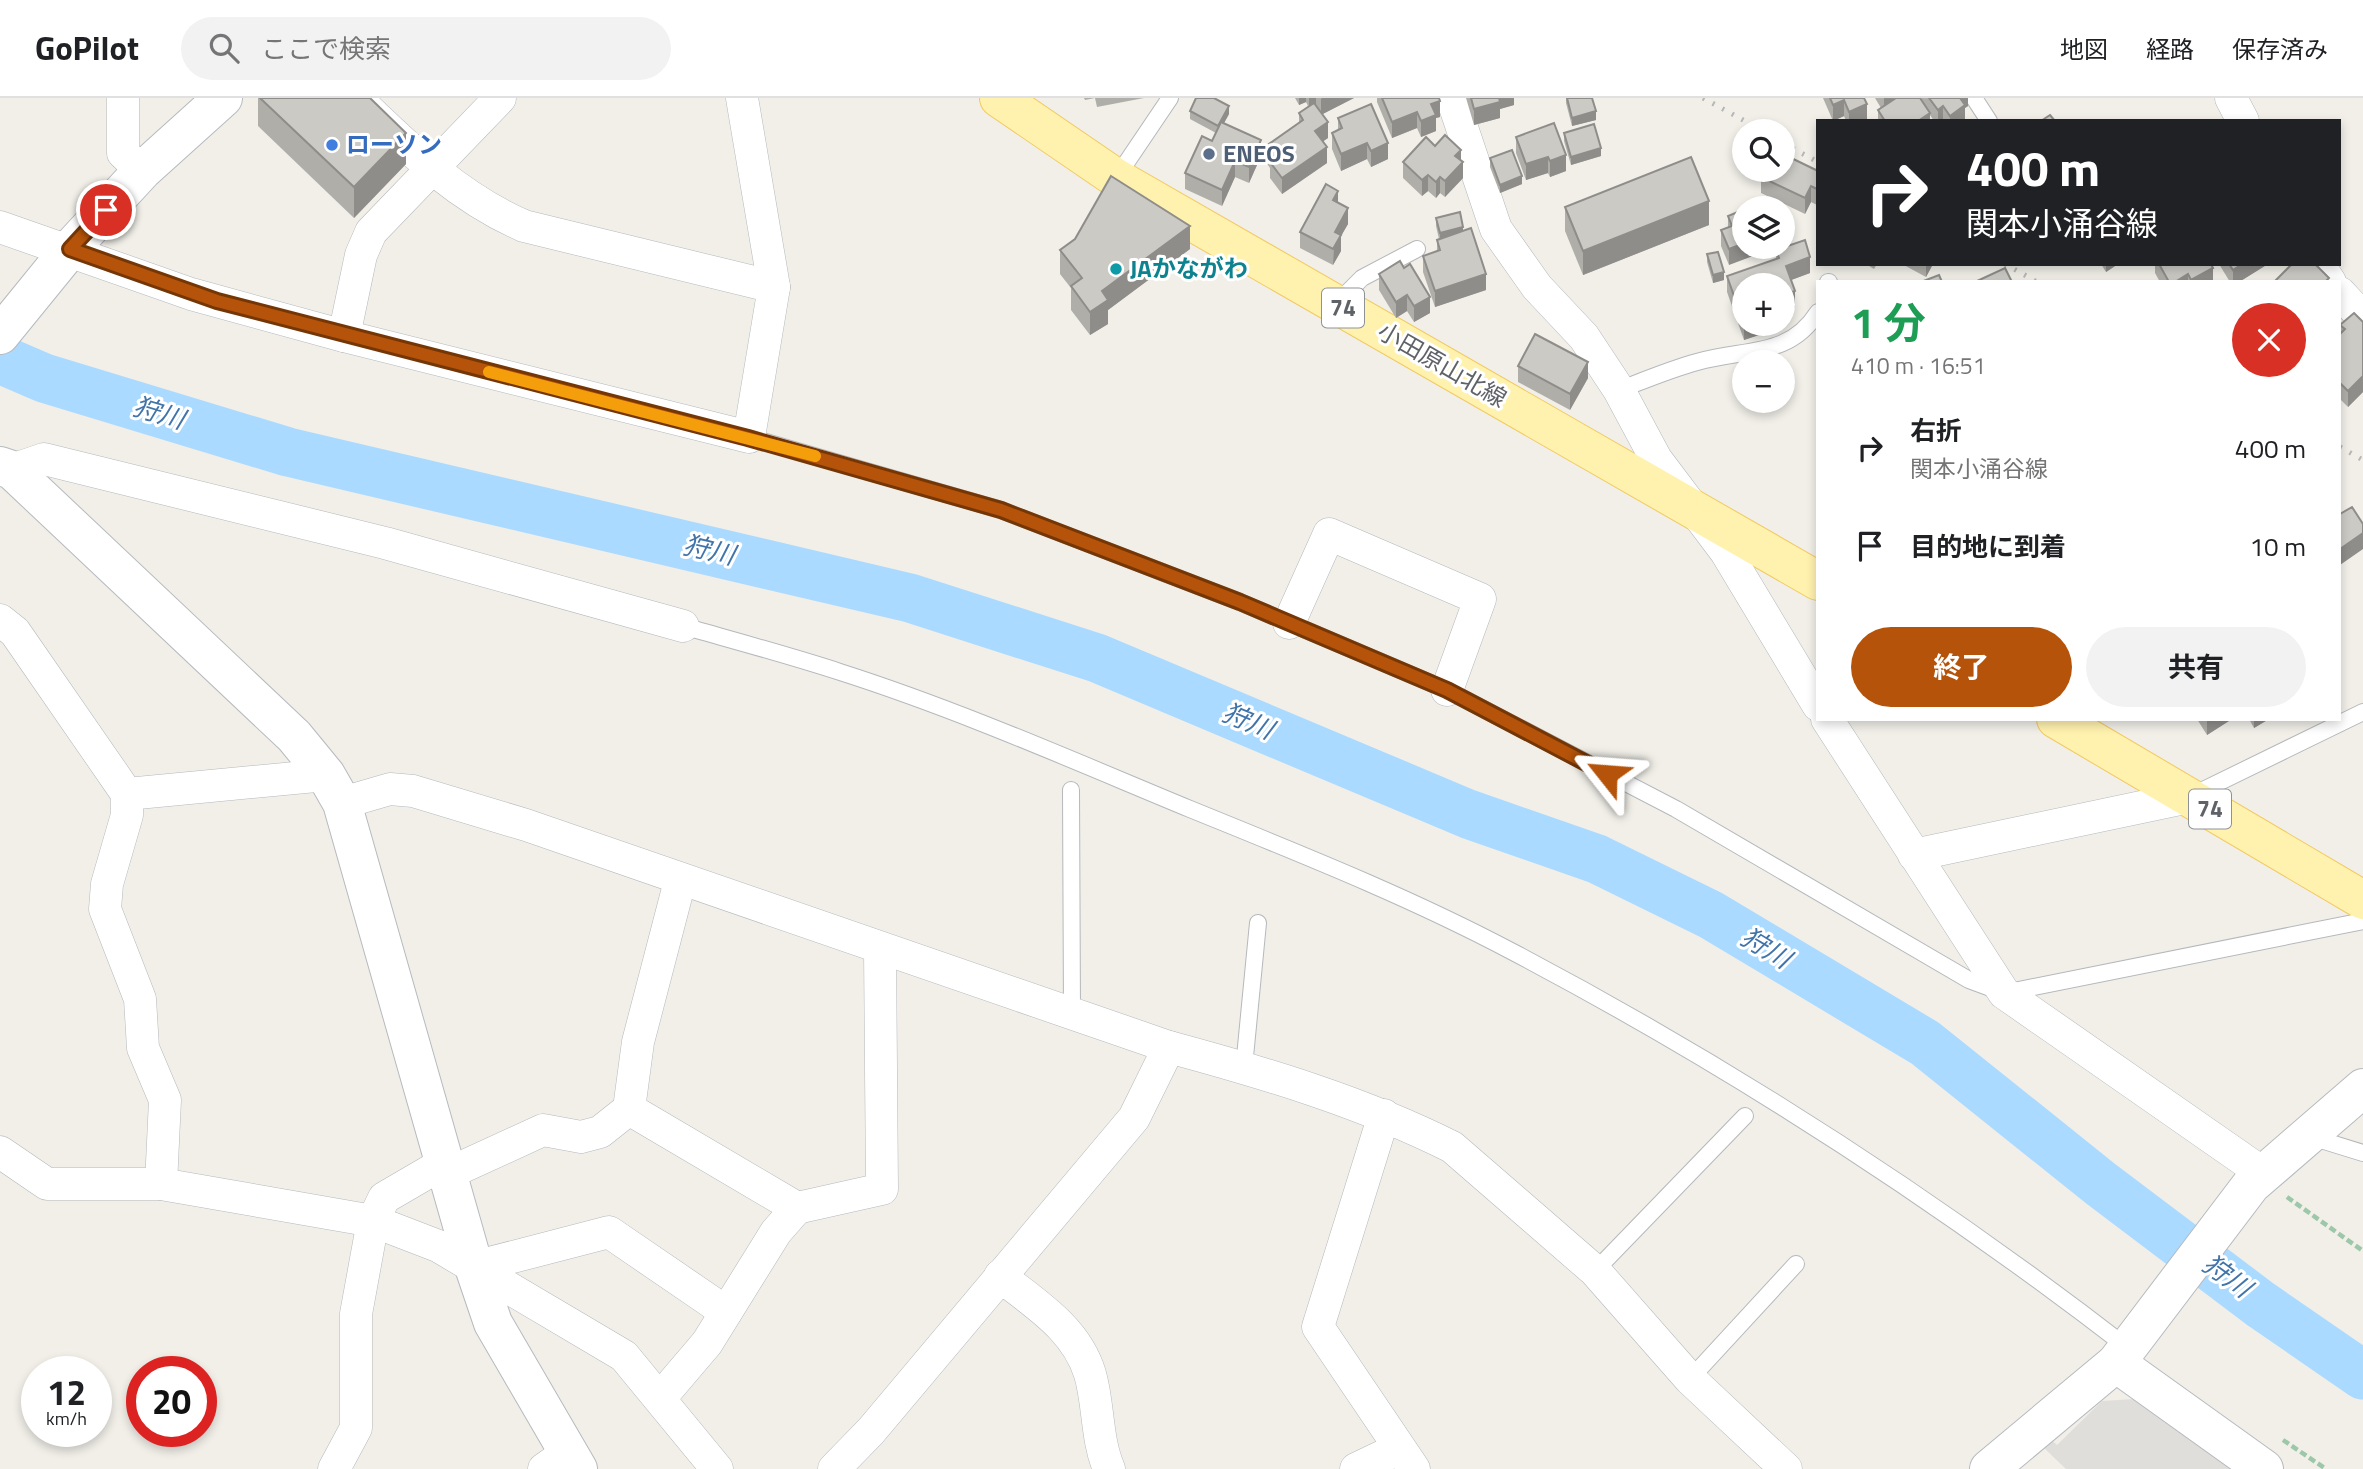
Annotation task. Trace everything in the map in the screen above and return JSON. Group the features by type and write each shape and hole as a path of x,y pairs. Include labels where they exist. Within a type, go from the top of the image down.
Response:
{"main road":[{"name":"小田原山北線","path":"999,98 1116,178 1816,580"},
{"name":"74","path":"2059,721 2363,900"}],"street":[{"path":"123,98 123,153 142,171"},
{"path":"0,335 66,254 142,171 223,98"},
{"path":"356,98 430,169 494,213 524,226 774,287"},
{"path":"344,336 361,255 372,232 500,98"},
{"path":"0,226 66,254 191,293 344,336 748,438 774,287 742,98"},
{"path":"1452,98 1496,229 1537,287 1584,337 1619,390 1656,460 1726,552 1816,702"},
{"path":"2231,98 2242,119"},
{"path":"2341,294 2363,318"},
{"path":"6,468 44,459 385,543 683,626"},
{"path":"6,468 294,736 334,789 474,1267 493,1323 563,1463"},
{"path":"1290,623 1329,534 1480,599 1447,690"},
{"path":"0,620 15,632 127,794 127,815 107,884 106,909 140,999 143,1048 165,1100 161,1184"},
{"path":"1828,721 2004,993 2257,1179"},
{"path":"127,794 334,789 413,791 526,825 680,881 1168,1047 1244,1067 1384,1115 1452,1147 1595,1271 1690,1379 1786,1469"},
{"path":"1914,855 2189,797"},
{"path":"334,1469 356,1428 356,1314 373,1221 383,1198 446,1168 543,1130 581,1137 600,1132 629,1109 638,1042 680,881"},
{"path":"661,1397 707,1343 776,1232 797,1208 882,1189 880,948"},
{"path":"834,1469 871,1431 1134,1118 1168,1047"},
{"path":"1989,1469 2122,1355 2257,1179 2363,1088"},
{"path":"629,1109 797,1208"},
{"path":"1356,1469 1406,1459 1318,1327 1384,1115"},
{"path":"0,1152 47,1184 161,1184 373,1221 438,1246 624,1356 661,1397 717,1469"},
{"path":"474,1267 609,1231 726,1312"},
{"path":"1000,1276 1070,1333 1090,1373 1102,1451 1109,1469"},
{"path":"2122,1355 2264,1469"}],"lane":[{"path":"1116,178 1170,98"},
{"path":"1974,98 1987,119"},
{"path":"1336,304 1362,278 1417,249"},
{"path":"1619,390 1697,362 1782,344 1805,332 1816,315"},
{"path":"748,438 1001,510 1290,623 1447,690 1676,810 1969,980 2004,993 2363,921"},
{"path":"683,626 840,672 920,700 1361,880 1508,950 1647,1027 1795,1118 1962,1226 2122,1355"},
{"path":"2341,718 2363,712"},
{"path":"2189,797 2315,726 2332,721"},
{"path":"1071,790 1072,1014"},
{"path":"1244,1067 1258,923"},
{"path":"1595,1271 1745,1116"},
{"path":"2308,1136 2363,1153"},
{"path":"1690,1379 1796,1264"}],"path":[{"path":"2257,1179 2363,1251"}],"shaded area":[{"path":"2134,1399 2233,1469 2066,1469 2040,1444 2047,1436 2057,1445 2102,1401"}],"building":[{"path":"260,98 370,98 406,133 354,187"},
{"path":"1196,98 1214,98 1229,106 1218,126 1190,111"},
{"path":"1382,98 1439,98 1440,101 1431,104 1436,115 1421,121 1417,112 1392,122"},
{"path":"1471,98 1499,98 1500,102 1474,109"},
{"path":"1567,98 1592,98 1596,111 1572,118"},
{"path":"1830,98 1864,98 1867,104 1849,112 1844,100 1833,105"},
{"path":"1896,98 1920,98 1930,113 1921,119 1884,119 1878,110"},
{"path":"1929,98 1960,98 1965,105 1950,116 1943,106 1938,110"},
{"path":"1314,103 1328,122 1315,131 1327,147 1282,178 1270,162 1274,158 1266,146 1303,120 1299,113"},
{"path":"1371,104 1388,143 1371,151 1367,143 1341,154 1332,133 1342,128 1338,118"},
{"path":"1221,122 1261,140 1249,167 1235,161 1222,190 1185,173 1202,136 1212,141"},
{"path":"1554,123 1566,155 1550,161 1548,157 1526,164 1516,137"},
{"path":"1594,124 1601,148 1571,157 1564,133"},
{"path":"1445,135 1461,150 1455,156 1463,162 1445,181 1440,177 1436,182 1428,175 1422,180 1403,162 1426,137 1435,146"},
{"path":"1512,150 1522,176 1500,185 1490,158"},
{"path":"1691,157 1709,201 1583,251 1565,207"},
{"path":"1795,160 1816,170 1816,188 1811,186 1805,198 1771,182 1795,182"},
{"name":"JAかながわ","path":"1111,176 1190,226 1102,291 1108,300 1090,312 1071,286 1082,278 1060,250 1075,239"},
{"path":"1326,184 1338,191 1333,200 1348,208 1335,232 1341,235 1333,249 1300,232"},
{"path":"1460,212 1463,227 1440,233 1436,218"},
{"path":"1732,226 1732,248 1729,249 1721,230"},
{"path":"1471,228 1486,274 1435,291 1423,256 1440,250 1437,240"},
{"path":"1805,240 1810,257 1786,266 1789,273 1736,273 1776,259 1795,259 1795,243"},
{"path":"1718,252 1724,272 1713,275 1707,254"},
{"path":"1400,261 1404,268 1410,264 1430,297 1414,306 1407,295 1396,302 1379,274"},
{"path":"2160,266 2213,268 2191,280 2188,274 2178,280 2168,280"},
{"path":"2290,266 2317,266 2329,278 2327,280 2276,280"},
{"path":"2005,268 2011,280 1979,280"},
{"path":"1732,274 1732,290 1727,276"},
{"path":"1939,275 1941,280 1926,280"},
{"path":"2354,313 2363,322 2363,376 2348,391 2341,384 2341,333 2345,329 2341,324"},
{"path":"1535,334 1588,362 1570,394 1518,366"},
{"path":"2352,507 2363,524 2363,533 2341,548 2341,513"}],"waterway":[{"name":"狩川","path":"0,359 44,378 288,452 910,598 1097,658 1468,814 1597,859 1711,915 1925,1043 2101,1184 2260,1304 2363,1375"}],"railway":[{"path":"1703,98 1741,119"},
{"path":"1795,150 1816,161"},
{"path":"2009,266 2033,280"},
{"path":"2341,448 2363,460"}],"slow traffic":[{"path":"489,372 815,456"}],"place":[{"name":"ローソン","path":"332,145"},
{"name":"ENEOS","path":"1209,154"},
{"name":"JAかながわ","path":"1116,269"}],"route":[{"path":"106,210 70,249 217,301 344,336 748,438 1001,510 1240,602 1447,690 1607,774"}]}
